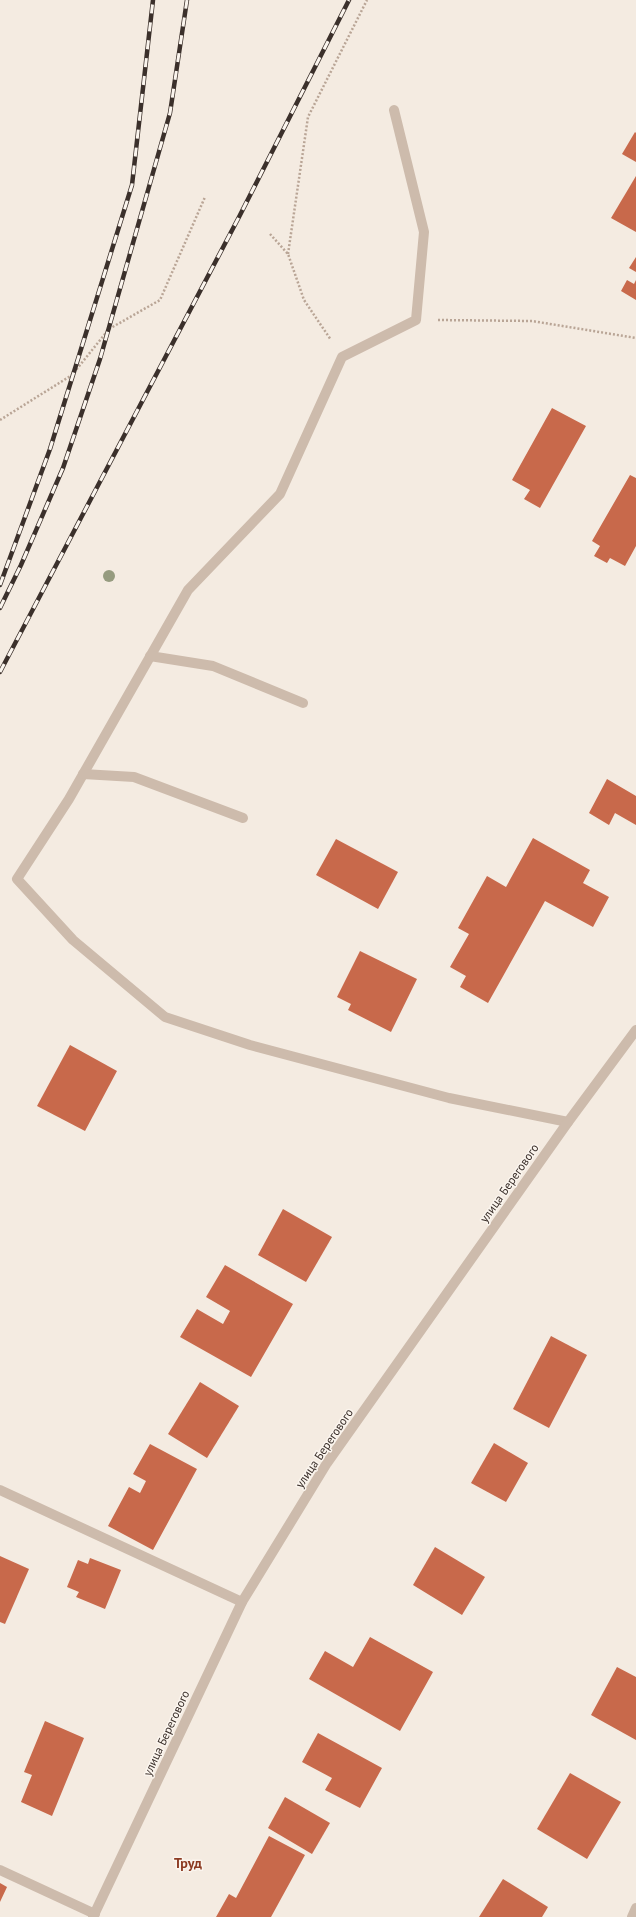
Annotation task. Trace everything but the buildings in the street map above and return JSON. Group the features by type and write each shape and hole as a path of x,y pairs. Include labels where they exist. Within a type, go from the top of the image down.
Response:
{"street":[{"path":"394,110 424,232 416,320 342,357 280,494 188,590 69,799 17,879 73,940 165,1017 250,1046 441,1096 568,1122"},
{"path":"150,656 213,666 303,703"},
{"path":"83,774 134,777 243,818"},
{"name":"улица Берегового","path":"94,1916 242,1602 327,1463 568,1122 636,1030"},
{"path":"0,1490 242,1602"},
{"path":"0,1870 94,1916"},
{"path":"632,1917 636,1908"}],"path":[{"path":"288,254 308,117 367,0"},
{"path":"0,420 72,375 109,329 160,300 205,197"},
{"path":"270,234 288,254 304,300 342,357"},
{"path":"416,320 532,321 636,338"}],"railway":[{"path":"0,585 50,449 132,185 153,0"},
{"path":"0,608 21,565 63,468 100,359 170,113 187,0"},
{"path":"0,672 239,217 349,0"}],"district":[{"name":"Труд","path":"188,1863"}]}
